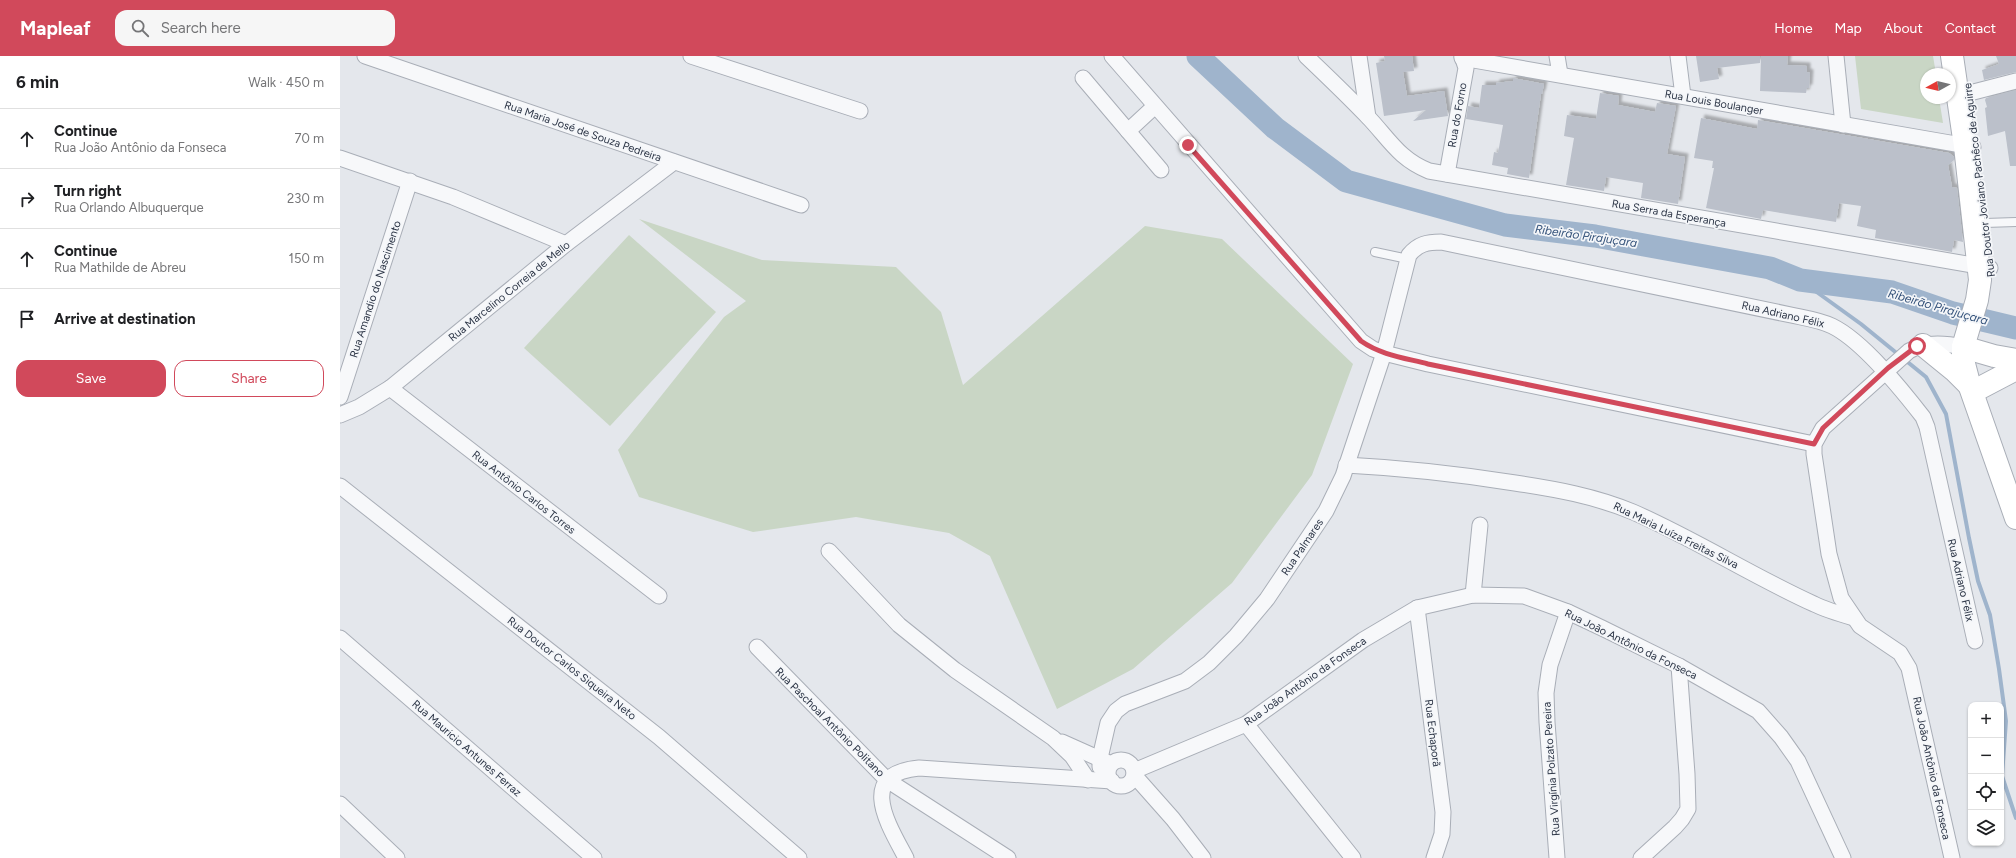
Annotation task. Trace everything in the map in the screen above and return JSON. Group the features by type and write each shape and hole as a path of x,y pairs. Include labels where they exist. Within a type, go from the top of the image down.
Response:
{"main road":[{"name":"Rua Doutor Joviano Pachêco de Aguirre","path":"1952,56 1964,96"},
{"name":"Rua Doutor Joviano Pachêco de Aguirre","path":"1964,56 1964,96 1984,268"},
{"name":"Rua Doutor Joviano Pachêco de Aguirre","path":"1971,147 1985,223 1984,268 1980,280 1983,302 1971,340"},
{"path":"2016,360 1971,340 1975,392 2016,518"},
{"path":"1922,349 1956,371 1975,392"},
{"path":"1975,392 2016,369"}],"street":[{"name":"Rua Maria José de Souza Pedreira","path":"365,56 801,205"},
{"path":"691,56 860,110"},
{"path":"1112,56 1361,341 1373,349 1384,353 1428,364 1814,444 1823,428 1886,370 1922,349 1940,344 1971,340"},
{"name":"Rua Serra da Esperança","path":"1306,56 1368,117 1404,157 1416,165 1447,174 1984,268"},
{"path":"1359,56 1368,117"},
{"path":"1557,56 1560,74"},
{"path":"1678,56 1683,96"},
{"path":"1836,56 1843,125"},
{"name":"Rua Louis Boulanger","path":"1462,57 1971,147"},
{"name":"Rua do Forno","path":"1447,174 1466,68 1462,57"},
{"path":"1083,78 1161,170"},
{"path":"1964,96 2016,81"},
{"path":"1128,131 1155,106"},
{"path":"340,158 453,197 566,244"},
{"name":"Rua Marcelino Correia de Mello","path":"340,415 359,407 390,388 566,244 674,162"},
{"name":"Rua Amandio do Nascimento","path":"340,397 410,182"},
{"name":"Rua Adriano Félix","path":"1408,257 1414,248 1421,244 1441,242 1833,326 1849,337 1886,370 1923,417 1927,427 1975,641"},
{"name":"Rua Palmares","path":"1117,770 1108,723 1116,711 1124,704 1185,680 1209,663 1236,636 1267,599 1326,511 1346,465 1384,353 1408,257"},
{"name":"Rua Antônio Carlos Torres","path":"390,388 659,596"},
{"name":"Rua João Antônio da Fonseca","path":"1814,444 1820,497 1829,554 1841,598 1860,626 1900,653 1909,668 1952,858"},
{"name":"Rua Maria Luíza Freitas Silva","path":"1346,465 1412,469 1470,476 1555,490 1601,500 1669,529 1814,604 1854,618"},
{"name":"Rua Doutor Carlos Siqueira Neto","path":"340,486 659,737 799,858"},
{"path":"1473,595 1480,524"},
{"path":"829,551 899,625 955,670 1053,738 1117,770 1173,819 1203,858"},
{"name":"Rua João Antônio da Fonseca","path":"888,780 896,773 919,768 1051,776 1117,770 1202,743 1246,724 1363,640 1417,608 1473,595 1524,596 1568,612 1679,666 1758,711 1781,737 1798,761 1843,858"},
{"name":"Rua Echaporã","path":"1417,608 1443,812 1442,834 1434,858"},
{"name":"Rua Virgínia Polzato Pereira","path":"1557,858 1546,722 1546,693 1550,665 1568,612"},
{"name":"Rua Mauricio Antunes Ferraz","path":"340,638 594,858"},
{"name":"Rua Paschoal Antônio Politano","path":"757,647 888,780 1008,858"},
{"path":"1640,858 1675,827 1688,809 1687,774 1679,666"},
{"path":"1246,724 1353,858"},
{"path":"1053,738 1085,774"},
{"path":"888,780 881,794 882,807 888,824 906,858"},
{"path":"340,804 397,858"}],"lane":[{"path":"1985,223 2016,222"},
{"path":"1375,252 1408,257"}],"green space":[{"path":"1855,56 1933,56 1935,68 1920,68 1920,104 1940,104 1943,123 1861,109"},
{"path":"639,219 762,260 896,267 941,312 963,385 1145,226 1222,239 1353,364 1312,475 1232,583 1133,669 1057,709 990,556 949,533 856,517 753,532 639,497 618,450 724,317 746,301"},
{"path":"629,235 716,312 610,426 524,348"}],"building":[{"path":"1384,56 1412,56 1414,71 1403,72 1407,96 1444,91 1448,116 1413,121 1426,110 1384,116 1376,63 1385,61"},
{"path":"1696,56 1760,56 1760,63 1717,68 1719,79 1700,82"},
{"path":"1761,56 1788,56 1787,65 1807,66 1807,72 1810,73 1809,88 1807,88 1806,93 1760,91"},
{"path":"1996,56 2016,56 2016,72 1984,80 1982,70 1999,64"},
{"path":"1513,78 1544,84 1541,94 1529,178 1507,174 1508,168 1492,165 1494,152 1498,153 1503,125 1466,119 1468,106 1479,108 1482,85 1496,85 1496,83 1513,81"},
{"path":"2016,90 2016,166 2010,166 2005,131 1988,136 1985,108 1987,107 1985,100 1986,98"},
{"path":"1600,93 1619,96 1618,105 1655,112 1657,103 1676,106 1667,154 1685,157 1678,204 1641,198 1643,183 1606,177 1604,191 1566,185 1574,138 1564,136 1567,115 1596,119"},
{"path":"1701,118 1757,129 1758,120 1949,153 1954,157 1954,160 1948,165 1952,187 1957,188 1963,242 1954,240 1952,252 1875,238 1876,230 1857,226 1861,206 1839,203 1836,222 1763,210 1761,219 1706,208 1714,168 1712,168 1713,161 1694,158"}],"waterway":[{"name":"Ribeirão Pirajuçara","path":"1198,56 1275,128 1346,181 1505,225 1595,236 1770,268 1800,280 1892,292 1953,313 2016,328"},
{"path":"1800,280 1861,324 1926,377 1946,414 1978,581 1990,615 2006,721 2002,776 2016,818"}],"route":[{"path":"1188,145 1361,341 1373,349 1384,353 1428,364 1814,444 1817,436 1823,428 1888,368 1917,346"}]}
